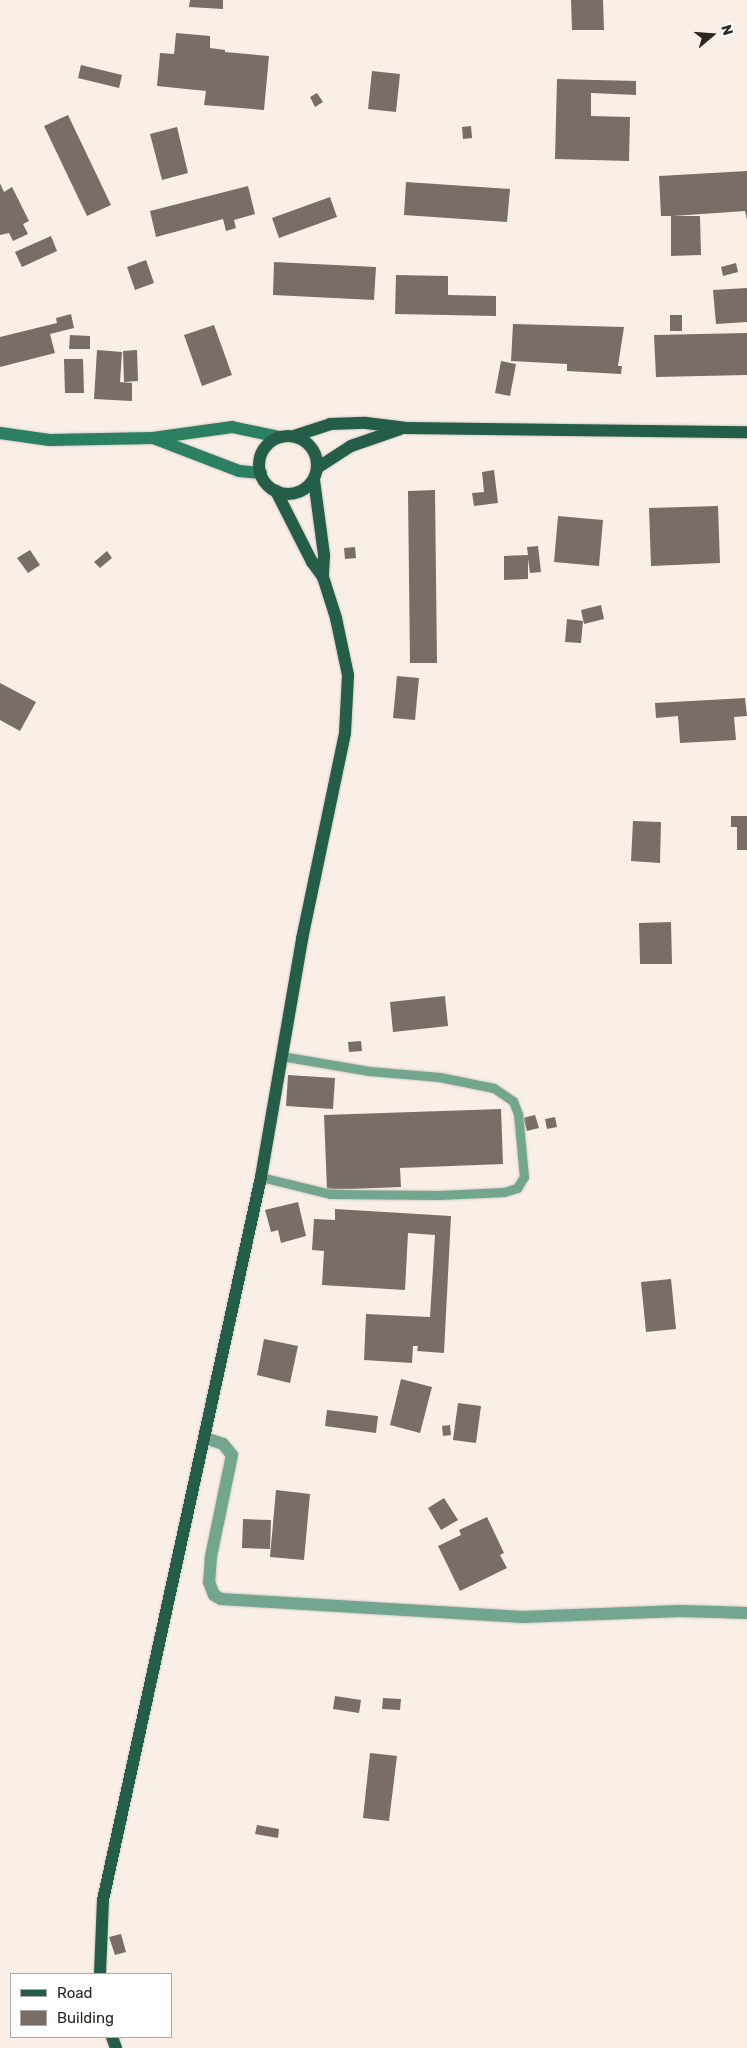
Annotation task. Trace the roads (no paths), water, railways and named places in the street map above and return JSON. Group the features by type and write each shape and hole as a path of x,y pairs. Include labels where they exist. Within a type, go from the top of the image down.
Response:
{"main road":[{"path":"0,433 50,440 153,438 232,427 280,437 294,436 330,424 366,423 404,428 747,432"},
{"path":"276,491 297,492 315,474 351,446 404,428"},
{"path":"100,1973 100,1924 108,1875 206,1438 261,1177 281,1056 345,733 348,675 345,652 323,577 324,555 311,447 294,436"},
{"path":"280,437 263,450 261,473 266,483 276,491 312,562 323,577"},
{"path":"153,438 239,472 261,473"}],"street":[{"path":"206,1438 223,1444 232,1455 211,1556 209,1582 214,1595 221,1599 522,1617 680,1611 747,1613"}],"lane":[{"path":"261,1177 330,1194 439,1195 504,1192 517,1188 524,1177 518,1114 513,1101 494,1088 439,1077 369,1071 281,1056"}]}
